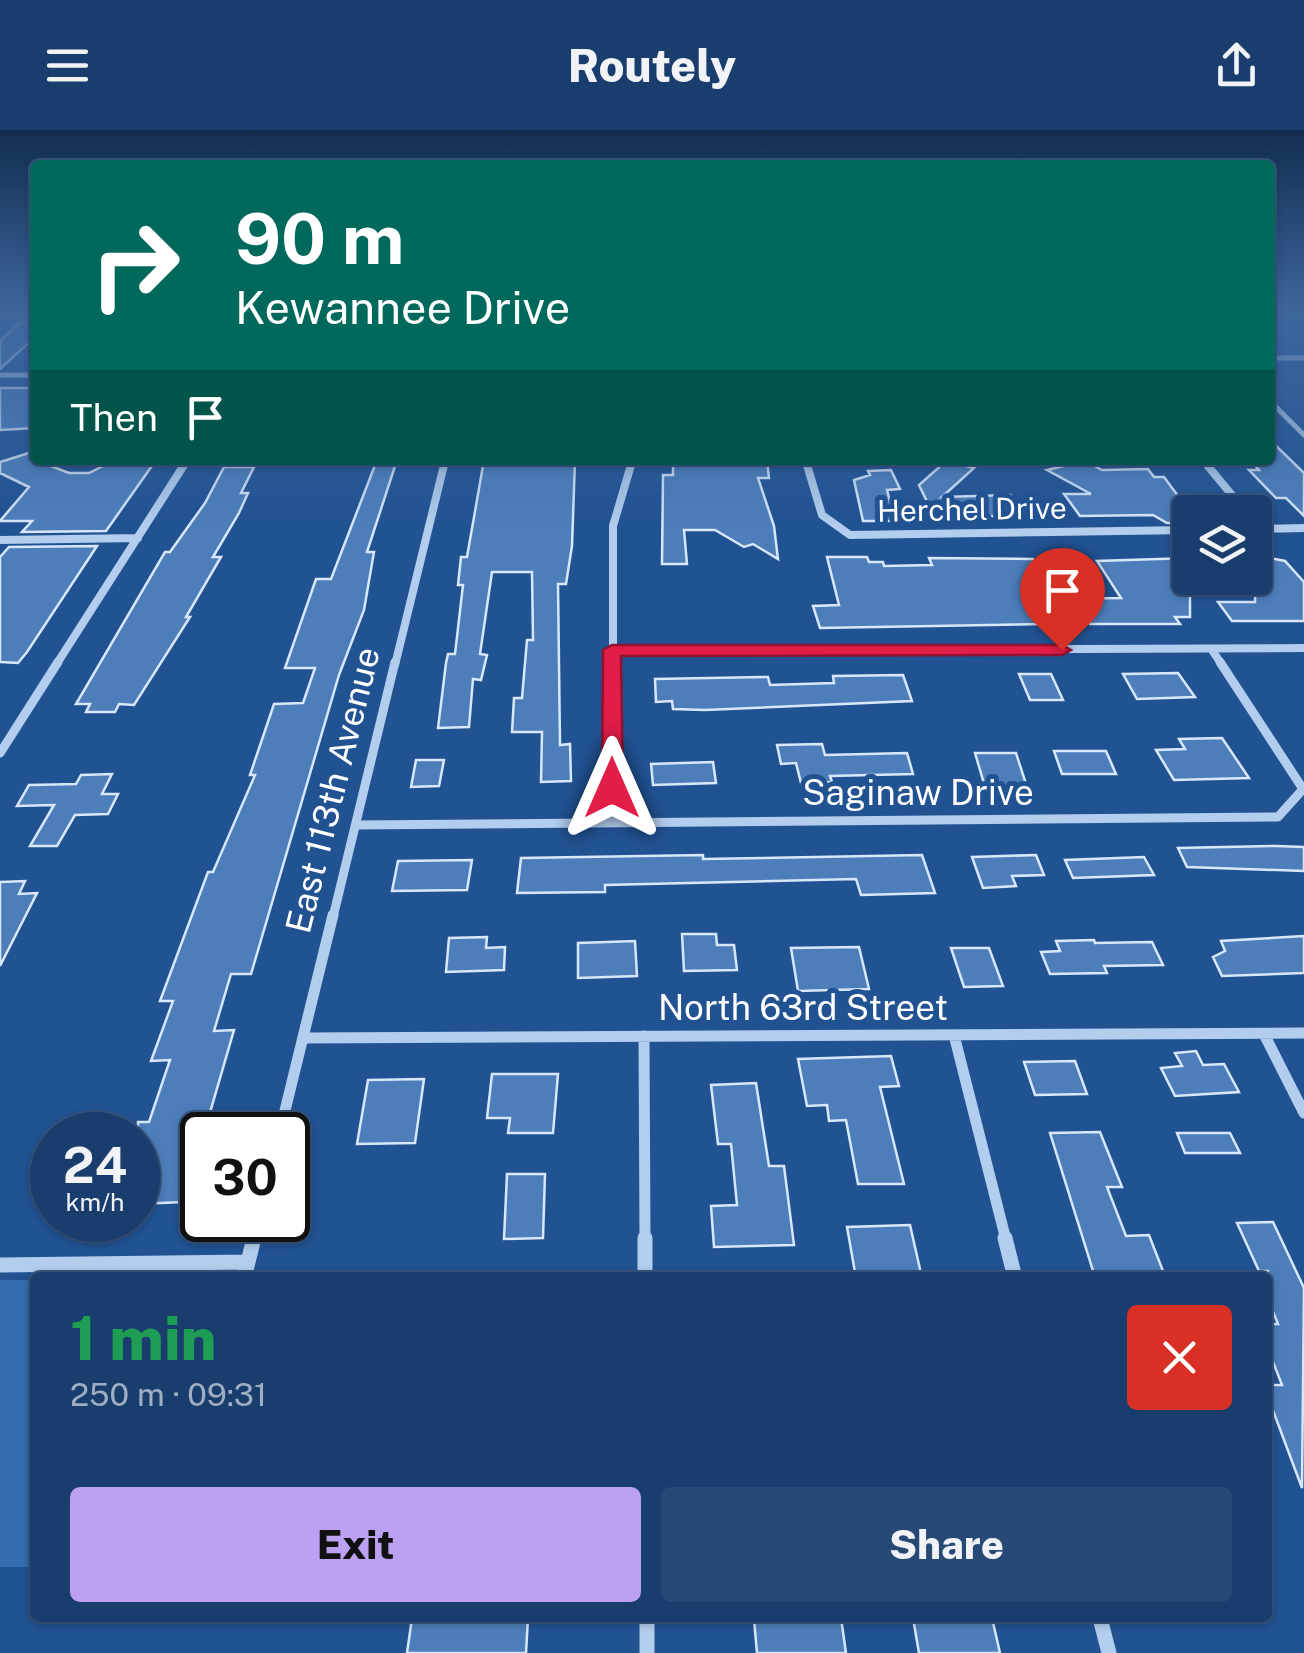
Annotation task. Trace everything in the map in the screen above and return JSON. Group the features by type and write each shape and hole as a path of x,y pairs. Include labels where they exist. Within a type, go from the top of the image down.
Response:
{"street":[{"path":"1275,406 1302,431"},
{"path":"0,753 184,465"},
{"name":"East 113th Avenue","path":"285,1112 444,465"},
{"path":"612,823 613,526 631,465"},
{"name":"Herchel Drive","path":"807,465 822,522 830,529 850,534 1172,530"},
{"path":"1207,465 1232,495"},
{"path":"1272,527 1304,528"},
{"path":"0,540 138,538"},
{"path":"612,650 1304,648"},
{"name":"Saginaw Drive","path":"356,825 1278,817 1303,789 1212,650"},
{"name":"North 63rd Street","path":"303,1038 1304,1033"},
{"path":"1264,1034 1304,1113"},
{"path":"954,1035 1013,1272"},
{"path":"644,1036 645,1272"},
{"path":"0,1265 246,1270 253,1242"},
{"path":"647,1622 647,1653"},
{"path":"1101,1622 1110,1653"}],"shaded area":[{"path":"0,1280 30,1280 30,1567 0,1567"}],"building":[{"path":"0,388 30,388 30,428 0,430"},
{"path":"1275,445 1304,473 1304,516 1286,498 1276,498 1249,470 1259,470 1254,465 1275,465"},
{"path":"29,453 30,465 48,465 69,473 89,473 105,465 153,465 106,531 22,532 32,521 0,521 29,487 0,473 0,462"},
{"path":"375,465 395,465 367,552 374,552 364,610 339,675 251,974 231,974 214,1031 234,1030 210,1112 180,1112 180,1202 160,1203 160,1112 152,1112 170,1060 151,1061 173,1001 160,1001 208,872 213,872 255,775 250,775 274,704 303,703 315,668 285,668 316,579 331,579"},
{"path":"483,465 575,465 572,546 566,584 558,584 560,745 570,744 571,781 541,782 542,732 512,732 514,698 522,698 527,640 533,640 532,572 492,572 480,654 487,655 481,680 473,679 469,727 438,728 448,654 455,654 463,585 458,585 461,557 467,557"},
{"path":"673,465 768,465 769,478 758,478 774,526 778,559 753,544 744,547 715,530 684,530 687,564 662,564 663,475 673,475"},
{"path":"942,465 974,468 942,497 1011,495 1023,515 935,518 919,485"},
{"path":"1068,465 1093,465 1102,470 1148,469 1154,477 1164,477 1177,495 1172,495 1172,523 1167,523 1153,515 1080,516 1064,494 1091,494 1047,470"},
{"path":"224,467 254,467 241,493 248,493 239,513 213,557 221,557 186,617 190,617 134,705 119,704 115,712 86,712 90,704 76,704 165,552 170,552 205,503"},
{"path":"891,470 900,489 887,490 895,521 863,521 854,480 870,475 868,471"},
{"path":"97,546 18,663 0,662 0,557 9,547"},
{"path":"827,557 867,557 869,562 883,562 884,566 932,565 929,558 1033,559 1057,599 1121,598 1097,561 1172,559 1172,595 1190,595 1190,617 1175,617 1180,624 1090,624 1087,618 1039,619 1042,624 820,628 813,606 839,605"},
{"path":"1272,558 1285,561 1304,582 1304,621 1232,621 1218,602 1255,602 1255,595 1272,595"},
{"path":"1178,673 1195,697 1137,699 1123,674"},
{"path":"1019,674 1051,674 1063,700 1030,700"},
{"path":"903,675 912,701 705,710 673,709 672,701 656,702 655,679 768,677 770,685 834,683 833,676"},
{"path":"1222,738 1249,778 1174,780 1156,750 1185,749 1179,739"},
{"path":"822,744 825,755 907,753 913,774 830,776 832,782 801,783 796,763 781,764 777,745"},
{"path":"1054,751 1106,751 1116,774 1062,774"},
{"path":"975,753 1016,753 1027,787 985,787"},
{"path":"416,760 444,760 439,786 411,787"},
{"path":"713,762 716,783 653,785 651,764"},
{"path":"112,774 102,794 118,794 108,814 75,815 57,846 30,846 54,805 17,806 29,785 76,784 81,775"},
{"path":"1304,847 1304,871 1187,867 1178,848"},
{"path":"703,855 703,859 922,855 935,893 861,895 856,879 605,885 605,892 517,893 521,858"},
{"path":"1036,855 1044,875 1012,876 1016,886 983,888 972,857"},
{"path":"1144,857 1154,875 1073,878 1065,860"},
{"path":"472,860 467,890 392,891 398,861"},
{"path":"25,881 19,894 37,893 0,966 0,882"},
{"path":"682,934 716,934 717,945 734,945 737,970 684,971"},
{"path":"1304,936 1304,973 1222,976 1213,957 1225,951 1221,941"},
{"path":"487,937 486,948 505,947 504,970 446,972 449,938"},
{"path":"635,941 637,976 578,978 578,943"},
{"path":"1056,941 1152,942 1163,965 1104,966 1107,973 1050,974 1041,952 1060,951"},
{"path":"859,947 869,989 798,991 791,948"},
{"path":"951,948 989,948 1003,986 964,987"},
{"path":"1196,1051 1203,1065 1224,1064 1239,1092 1175,1096 1161,1068 1182,1066 1175,1053"},
{"path":"891,1056 899,1086 880,1087 904,1184 858,1184 846,1120 829,1121 827,1105 807,1106 798,1059"},
{"path":"1075,1061 1087,1094 1035,1095 1024,1062"},
{"path":"492,1074 558,1074 553,1133 508,1133 510,1118 487,1118"},
{"path":"424,1079 415,1143 357,1144 368,1080"},
{"path":"756,1083 769,1166 784,1166 794,1245 714,1247 711,1206 737,1205 731,1144 718,1144 711,1085"},
{"path":"1100,1132 1122,1187 1107,1187 1126,1236 1149,1235 1163,1271 1093,1272 1050,1133"},
{"path":"1177,1133 1230,1133 1240,1153 1185,1153"},
{"path":"507,1174 545,1174 543,1238 504,1239"},
{"path":"1273,1222 1304,1288 1302,1488 1272,1408 1272,1385 1282,1385 1272,1359 1272,1324 1278,1324 1272,1309 1272,1272 1259,1271 1237,1223"},
{"path":"910,1225 921,1272 855,1272 847,1227"},
{"path":"411,1622 528,1622 526,1653 407,1653"},
{"path":"754,1622 842,1622 846,1653 757,1653"},
{"path":"914,1622 993,1622 1000,1653 919,1653"}],"route":[{"path":"612,788 612,650 1062,650"}]}
